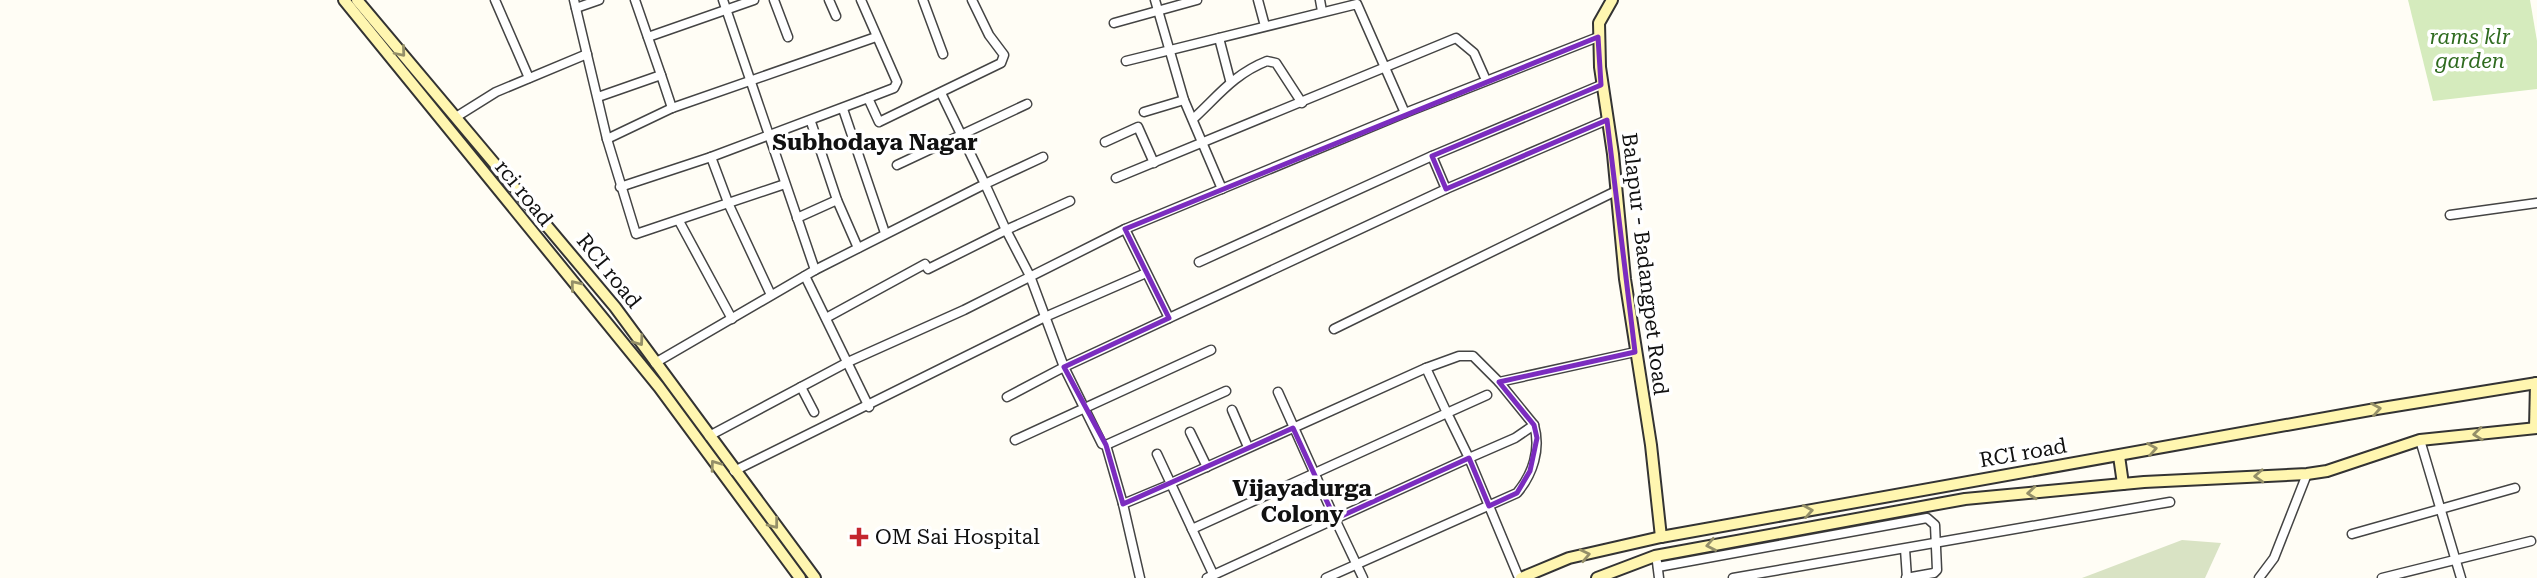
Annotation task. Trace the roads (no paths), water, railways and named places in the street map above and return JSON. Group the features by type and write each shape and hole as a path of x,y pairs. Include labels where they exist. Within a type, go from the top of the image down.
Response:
{"main road":[{"name":"rci road","path":"344,0 659,387 751,504 800,578"},
{"name":"RCI road","path":"357,0 615,307 734,471 751,504 815,578"},
{"name":"Balapur - Badangpet Road","path":"1612,0 1599,23 1601,85 1635,352 1651,445 1661,537"},
{"path":"472,159 482,149"},
{"path":"1597,578 1656,561 1965,499 2123,484 2306,474 2327,471 2420,440 2536,428 2537,383"},
{"name":"RCI road","path":"1520,578 1569,558 1661,537 2537,383"},
{"path":"2119,456 2123,484"}],"street":[{"path":"495,0 529,78"},
{"path":"599,0 575,4 607,139 636,234 785,184"},
{"path":"635,0 673,108"},
{"path":"723,0 815,270"},
{"path":"648,37 754,0"},
{"path":"774,0 788,37"},
{"path":"829,0 836,16"},
{"path":"621,187 769,138 897,85 861,0"},
{"path":"923,0 943,54"},
{"path":"868,98 879,122 1001,63 1004,55 989,35 972,0"},
{"path":"1154,0 1184,100 1222,189"},
{"path":"1114,23 1197,0"},
{"path":"1258,0 1265,26"},
{"path":"1320,0 1322,11"},
{"path":"1126,61 1357,4 1405,113"},
{"path":"607,139 673,108 876,37"},
{"path":"709,436 848,362 964,310 1125,229 1486,80 1598,37"},
{"path":"1219,38 1230,80"},
{"path":"1116,178 1456,38 1474,53 1486,80"},
{"path":"456,117 496,92 587,54"},
{"path":"1193,119 1225,89 1230,80 1267,61 1276,63 1302,103"},
{"path":"598,97 662,75"},
{"path":"1199,262 1432,156 1601,85"},
{"path":"942,93 1030,276 1065,367 1106,445 1140,578"},
{"path":"1144,112 1184,100"},
{"path":"897,165 1027,104"},
{"path":"843,108 885,233"},
{"path":"1007,397 1065,367 1446,189 1607,120"},
{"path":"811,122 837,200 858,248"},
{"path":"1105,142 1138,127 1154,163"},
{"path":"1432,156 1446,189"},
{"path":"711,157 729,205 771,295"},
{"path":"655,363 815,270 1043,157"},
{"path":"1334,329 1616,191"},
{"path":"797,218 837,200"},
{"path":"827,318 916,268 925,264 928,269 1070,201"},
{"path":"2450,215 2537,203"},
{"path":"679,221 732,319"},
{"path":"1125,229 1169,318"},
{"path":"734,471 869,407 1045,317 1146,273"},
{"path":"805,276 869,407"},
{"path":"1015,440 1211,350"},
{"path":"1499,382 1635,352"},
{"path":"1122,504 1426,368 1458,356 1472,356 1499,382 1534,425 1537,451 1525,483 1517,493 1326,578"},
{"path":"1426,368 1469,458 1520,578"},
{"path":"801,387 814,412"},
{"path":"1106,445 1226,391"},
{"path":"1278,392 1363,578"},
{"path":"1192,529 1487,395"},
{"path":"1231,410 1248,447"},
{"path":"1157,454 1192,529 1210,576 1515,438 1534,425"},
{"path":"1190,432 1207,467"},
{"path":"2420,440 2460,578"},
{"path":"2259,578 2274,558 2306,474"},
{"path":"2352,534 2515,488"},
{"path":"1733,578 2170,502"},
{"path":"1659,578 1656,561 1927,518 1935,525 1937,570 1934,573 1906,578 1905,549"},
{"path":"2382,578 2531,541"}],"place":[{"name":"OM Sai Hospital","path":"859,537"}],"district":[{"name":"Subhodaya Nagar","path":"875,142"},
{"name":"Vijayadurga Colony","path":"1302,501"}],"park label":[{"name":"rams klr garden","path":"2470,49"}]}
